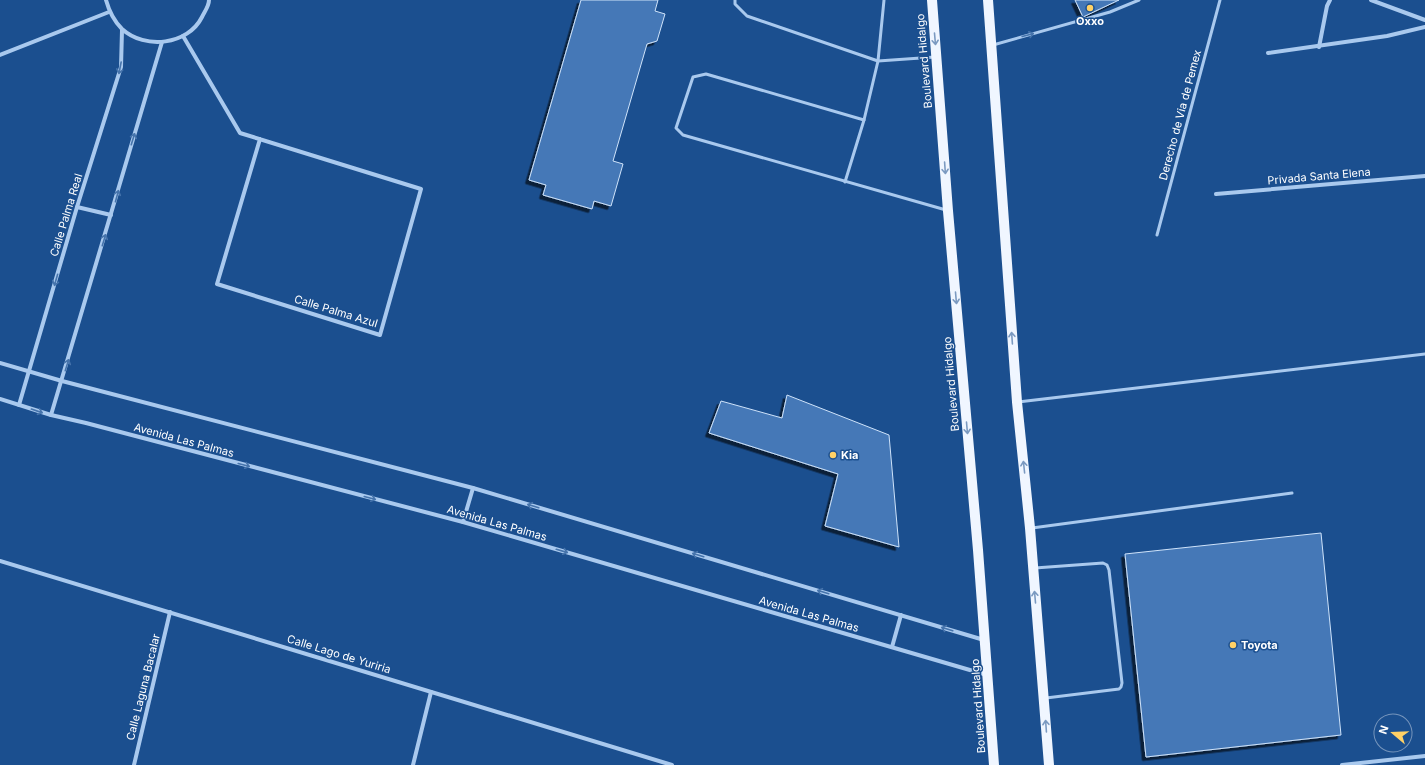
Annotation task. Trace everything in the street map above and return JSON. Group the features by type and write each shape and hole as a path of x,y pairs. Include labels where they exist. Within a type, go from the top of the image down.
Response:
{"main road":[{"name":"Boulevard Hidalgo","path":"932,0 948,210 978,550 994,765"},
{"path":"988,0 1017,402 1030,528 1049,765"}],"street":[{"path":"106,0 109,12 122,30 141,40 162,42 183,36 199,23 209,4 209,0"},
{"path":"1319,47 1327,6 1330,0"},
{"path":"1372,0 1425,20"},
{"path":"0,55 109,12"},
{"path":"1268,53 1319,47 1387,36 1425,27"},
{"name":"Calle Palma Real","path":"19,405 30,372 77,207 121,67 122,30"},
{"name":"Calle Palma Azul","path":"183,36 240,133 260,139 421,189 380,335 217,284 260,139"},
{"path":"51,416 162,42"},
{"name":"Privada Santa Elena","path":"1216,194 1425,176"},
{"path":"77,207 111,215"},
{"path":"0,363 62,381 473,488 984,640"},
{"name":"Avenida Las Palmas","path":"0,399 51,416 86,423 463,522 987,675"},
{"path":"463,522 473,488"},
{"name":"Calle Lago de Yuriria","path":"0,561 672,765"},
{"name":"Calle Laguna Bacalar","path":"134,765 170,612"},
{"path":"892,647 901,615"},
{"path":"414,765 431,692"},
{"path":"1342,765 1425,756"}],"lane":[{"path":"735,0 735,4 747,16 878,61 936,57"},
{"path":"845,182 864,120 878,61 884,0"},
{"path":"991,45 1110,12 1139,0"},
{"name":"Derecho de Via de Pemex","path":"1157,235 1220,0"},
{"path":"864,120 706,74 694,78 676,128 683,135 948,210"},
{"path":"1017,402 1425,354"},
{"path":"1030,528 1292,493"},
{"path":"1033,568 1102,564 1107,565 1109,570 1122,683 1122,687 1119,689 1044,698"}],"building":[{"path":"581,0 658,0 655,11 665,14 657,41 647,44 613,161 623,164 611,206 594,201 592,209 543,195 546,185 529,180"},
{"name":"Oxxo","path":"1075,0 1119,0 1083,17"},
{"name":"Kia","path":"787,395 889,435 899,547 825,526 838,474 709,433 721,401 782,418"},
{"name":"Toyota","path":"1321,533 1341,735 1146,757 1125,554"}],"place":[{"name":"Oxxo","path":"1090,8"},
{"name":"Kia","path":"833,455"},
{"name":"Toyota","path":"1233,645"}]}
